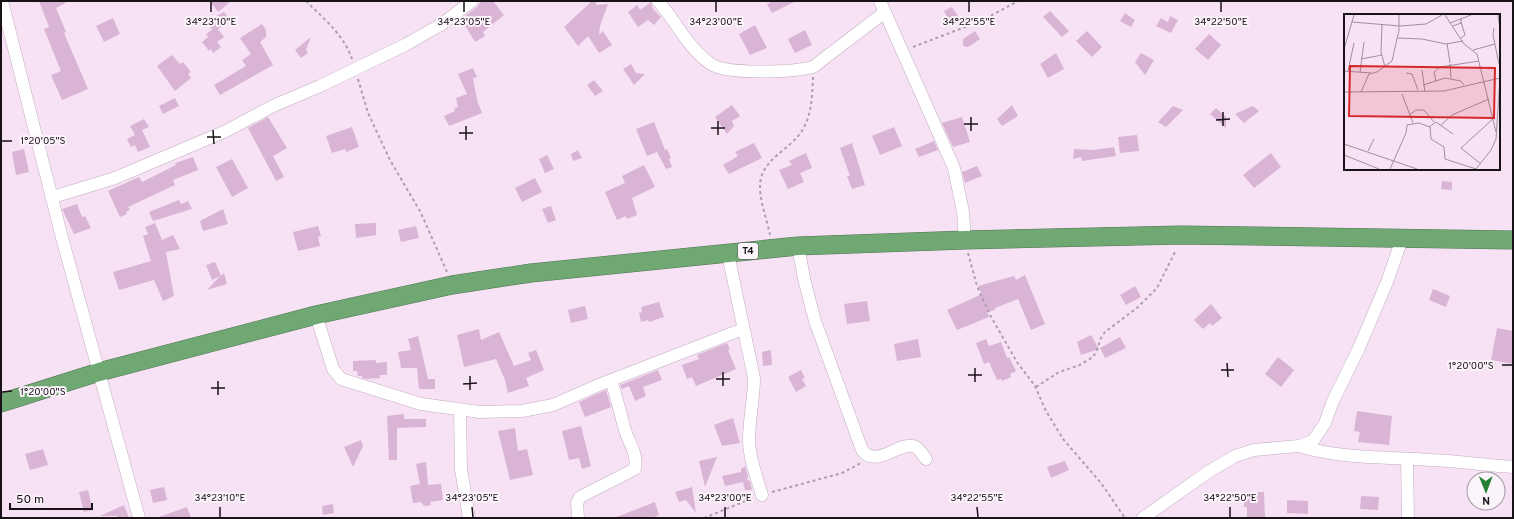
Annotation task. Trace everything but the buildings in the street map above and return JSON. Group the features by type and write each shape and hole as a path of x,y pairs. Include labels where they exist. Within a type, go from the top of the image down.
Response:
{"highway":[{"name":"T4","path":"1,403 99,372 316,315 452,285 531,273 798,246 965,240 1181,235 1513,240"}],"street":[{"path":"2,1 53,197 61,234 139,518"},
{"path":"53,197 115,178 226,131 273,106 355,69 442,24 472,1"},
{"path":"658,1 692,46 712,65 728,70 801,70 814,67 885,12"},
{"path":"880,1 954,168 963,212 965,240"},
{"path":"1150,516 1208,472 1236,456 1254,450 1299,446 1313,441 1325,423 1333,401 1359,348 1388,282 1402,239"},
{"path":"798,246 805,283 815,321 831,361 852,427 862,450 870,457 890,453 911,446 915,447 926,459"},
{"path":"728,254 754,378 754,399 749,441 753,463 762,495"},
{"path":"316,315 333,369 341,380 421,404 480,412 522,411 553,405 611,380 743,329"},
{"path":"578,518 577,503 580,497 634,469 636,462 635,453 625,432 611,380"},
{"path":"460,410 461,469 468,518"},
{"path":"1299,446 1329,452 1513,467"},
{"path":"1408,459 1408,518"}],"path":[{"path":"306,1 334,29 345,44 355,69 368,113 390,160 421,213 452,285"},
{"path":"902,51 981,21 1018,1"},
{"path":"773,248 762,201 761,179 766,167 799,135 810,115 814,67"},
{"path":"1036,387 1059,372 1080,365 1093,357 1098,350 1100,338 1105,332 1138,307 1157,288 1173,256 1181,235"},
{"path":"965,240 977,286 990,315 1017,362 1036,387 1046,411 1063,440 1101,483 1125,518"},
{"path":"704,518 762,495 796,484 842,473 858,466 870,457"}]}
